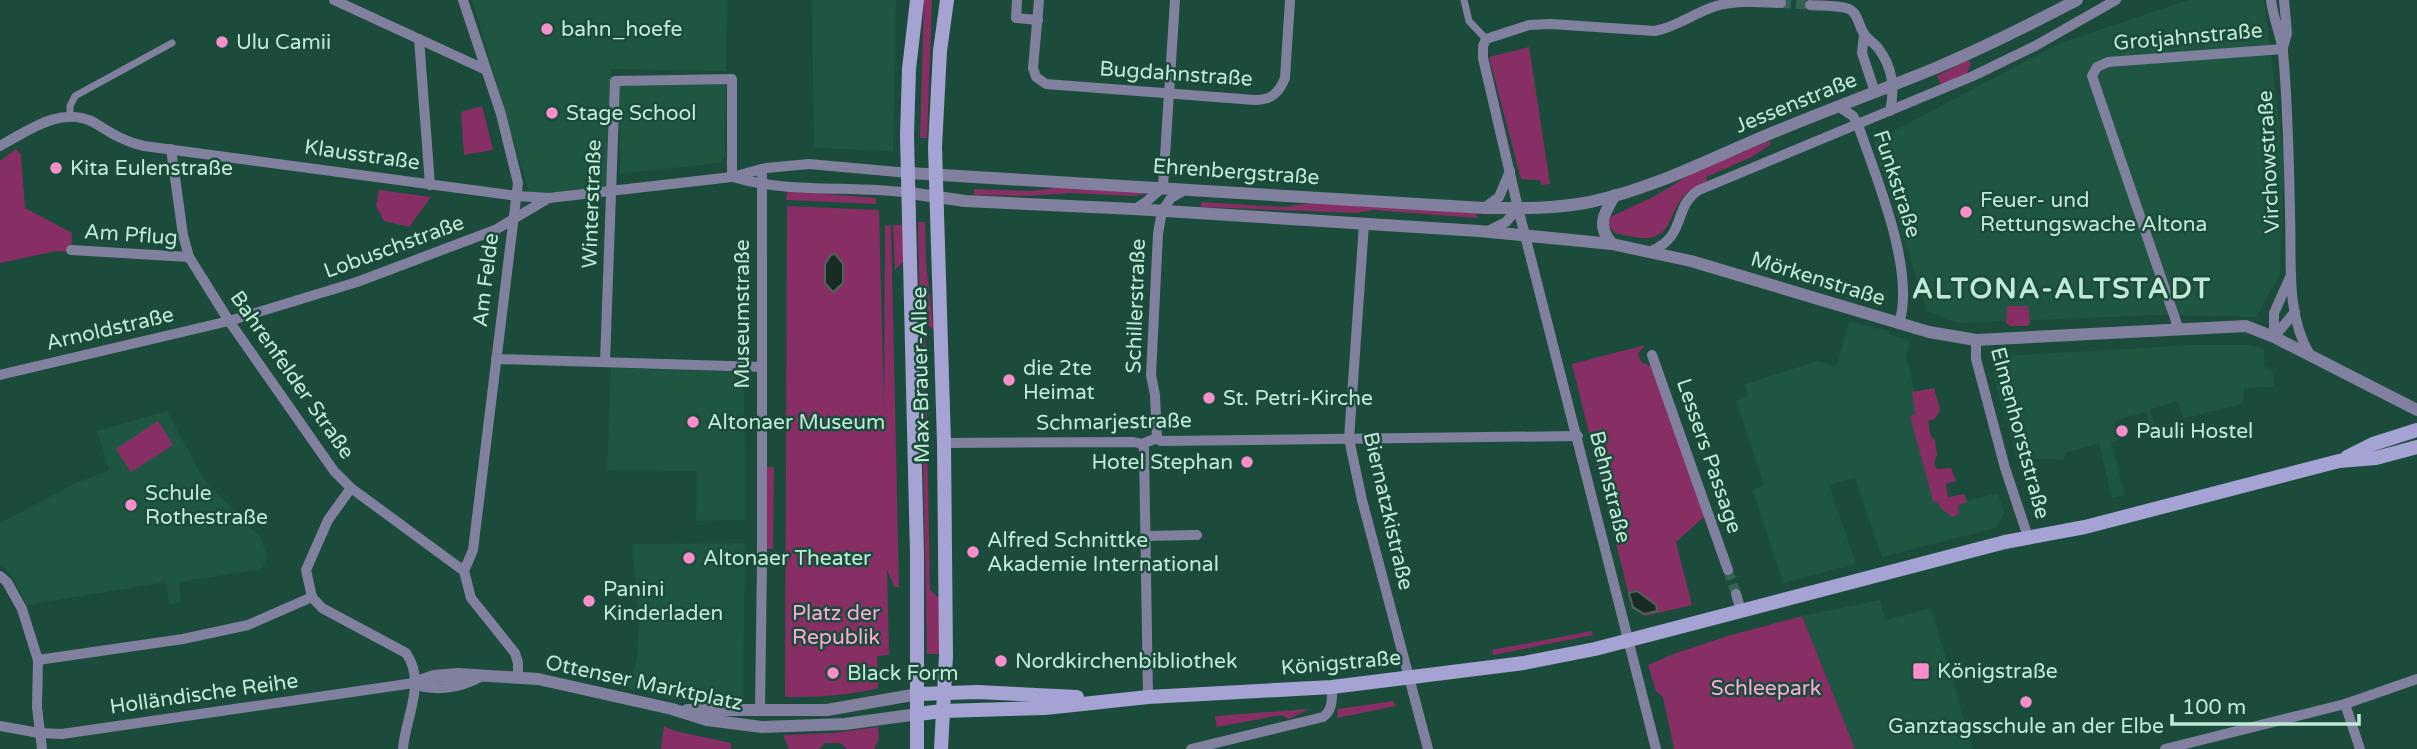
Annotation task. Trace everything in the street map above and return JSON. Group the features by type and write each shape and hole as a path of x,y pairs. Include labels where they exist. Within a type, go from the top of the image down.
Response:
{"main road":[{"name":"Max-Brauer-Allee","path":"917,0 909,69 917,541 917,749"},
{"name":"Max-Brauer-Allee","path":"941,749 944,692 944,443 935,147 939,65 947,0"},
{"name":"Königstraße","path":"2339,461 2373,444 2417,430"},
{"name":"Königstraße","path":"943,711 1045,708 1148,697 1332,687 1524,663 1629,641 2028,537 2085,527 2339,461 2375,458 2417,447"},
{"path":"918,694 944,692"},
{"name":"Königstraße","path":"944,692 1119,700"},
{"path":"918,715 943,711"}],"street":[{"path":"334,0 484,69"},
{"name":"Am Felde","path":"463,0 501,114 517,175 517,196 473,550 464,571"},
{"path":"1017,0 1016,18 1038,20"},
{"name":"Bugdahnstraße","path":"1039,0 1033,68 1036,77 1042,82 1255,100 1273,96 1281,88 1285,78 1290,0"},
{"path":"1163,187 1175,0"},
{"path":"1464,0 1469,21 1486,39 1519,27 1540,24 1655,31 1669,28 1724,4 1781,3"},
{"name":"Jessenstraße","path":"1518,208 1560,206 1615,195 1663,179 1986,46 2077,0"},
{"name":"Jessenstraße","path":"1651,251 1666,244 1673,236 1693,193 2004,62 2116,0"},
{"name":"Virchowstraße","path":"2271,0 2273,19 2283,49 2291,274 2295,312 2298,333 2310,355"},
{"name":"Virchowstraße","path":"2283,49 2287,33 2284,0"},
{"path":"1810,5 1852,10 1864,35 1878,47 1894,85 1890,111"},
{"path":"1864,35 1862,53 1875,92"},
{"path":"419,39 430,185"},
{"name":"Behnstraße","path":"1486,39 1483,58 1518,208 1656,749"},
{"path":"0,146 55,118 70,115 70,106 75,96 172,43"},
{"name":"Grotjahnstraße","path":"2179,330 2092,76 2096,67 2108,62 2283,49"},
{"name":"Winterstraße","path":"605,362 615,81 732,79 732,177"},
{"name":"Funkstraße","path":"1838,106 1853,116 1858,125 1898,248 1903,298 1903,312 1899,324"},
{"name":"Klausstraße","path":"70,115 87,119 125,141 171,149 430,185 549,198"},
{"name":"Bahrenfelder Straße","path":"171,149 183,235 189,257 229,321 334,471 351,488 464,571"},
{"path":"732,177 762,169 809,164 909,173"},
{"name":"Museumstraße","path":"760,710 762,169"},
{"path":"1484,208 1499,197 1510,171"},
{"name":"Ehrenbergstraße","path":"909,173 1518,208"},
{"path":"732,177 762,184 910,193"},
{"name":"Lobuschstraße","path":"229,321 366,279 483,236 549,198 732,177"},
{"name":"Schillerstraße","path":"1134,209 1163,187"},
{"name":"Schillerstraße","path":"1157,438 1151,375 1158,234 1162,211 1171,198 1189,189"},
{"name":"Ehrenbergstraße","path":"910,193 937,198 1526,235"},
{"path":"1612,244 1604,233 1602,221 1615,195"},
{"path":"1486,232 1506,222 1518,208"},
{"name":"Biernatzkistraße","path":"1364,224 1349,439 1362,500 1428,749"},
{"name":"Mörkenstraße","path":"1526,235 1651,251 1952,337 1976,340 2246,326 2274,337 2417,410"},
{"name":"Am Pflug","path":"71,250 189,257"},
{"name":"Virchowstraße","path":"2274,337 2274,313 2291,274"},
{"path":"2274,337 2295,312"},
{"name":"Arnoldstraße","path":"0,375 229,321"},
{"name":"Elmenhorststraße","path":"1976,340 1976,359 2005,468 2028,537"},
{"name":"Lessers Passage","path":"1652,355 1728,570"},
{"path":"496,359 762,367"},
{"name":"Schmarjestraße","path":"944,443 1142,444 1157,438 1161,441 1577,436"},
{"path":"1142,444 1148,697"},
{"path":"351,488 328,520 306,570 312,597 322,608 406,653 411,661 413,708 403,749"},
{"path":"1145,536 1197,535"},
{"name":"Ottenser Marktplatz","path":"464,571 471,598 515,653 518,677"},
{"path":"0,576 7,582 22,609 38,660 37,707 42,749"},
{"path":"1736,594 1741,611"},
{"path":"38,660 183,639 248,625 312,597"},
{"name":"Ottenser Marktplatz","path":"414,683 425,687 442,687 470,682 481,676 555,681 708,720 762,727 845,724 918,715"},
{"path":"2165,749 2345,704 2417,679"},
{"name":"Holländische Reihe","path":"0,726 39,733 74,733 414,683"},
{"path":"1191,749 1322,717 1328,713 1332,704 1332,687"},
{"path":"672,709 827,710 918,694"},
{"path":"2345,704 2360,749"}],"shaded area":[{"path":"472,0 727,0 726,71 611,69 608,170 605,187 539,195 529,192"},
{"path":"812,0 896,0 893,151 814,148"},
{"path":"2189,0 2264,0 2284,159 2280,274 2256,317 2160,315 1959,323 1927,311 1873,142 2058,44"},
{"path":"722,79 726,86 725,157 720,163 620,174 619,82"},
{"path":"835,254 843,264 843,283 833,292 825,283 825,264 831,255"},
{"path":"1849,322 1889,331 1889,334 1910,341 1906,356 1941,507 1998,493 2004,513 1996,528 1882,557 1855,478 1829,485 1856,564 1783,583 1753,490 1764,485 1736,400 1747,396 1745,384 1818,361 1837,366"},
{"path":"2190,345 2250,345 2264,348 2264,366 2272,370 2274,387 2244,388 2243,404 2183,418 2178,401 2150,409 2156,431 2152,432 2146,412 2114,421 2118,440 2111,442 2125,495 2112,498 2099,443 2065,453 2064,460 2017,458 1993,373 2005,356"},
{"path":"611,368 744,372 745,520 696,521 697,471 607,470"},
{"name":"Schule Rothestraße","path":"167,411 204,480 260,537 268,557 262,569 179,582 181,602 169,604 166,582 27,605 9,572 0,564 0,523 76,483 109,470 97,431"},
{"path":"745,543 743,699 670,699 628,688 637,660 639,620 632,544"},
{"path":"1637,591 1656,605 1657,611 1644,614 1633,607 1629,593"},
{"path":"1880,600 1885,620 1931,608 1973,749 1855,749 1802,616"}],"green space":[{"path":"924,0 932,0 927,138 920,138"},
{"path":"1529,47 1550,184 1541,185 1540,180 1521,179 1489,57"},
{"path":"1968,60 1971,64 1966,75 1942,87 1937,76"},
{"path":"482,106 493,150 464,155 461,112"},
{"path":"1769,141 1771,144 1752,157 1706,177 1708,182 1689,191 1680,201 1665,229 1656,236 1641,238 1615,233 1608,225 1612,216 1653,197 1701,168"},
{"path":"16,149 21,155 25,208 72,233 71,252 57,251 0,263 0,161"},
{"path":"1063,187 1147,193 1135,196 1069,193 1030,196 974,195 974,189 1032,191"},
{"path":"379,190 431,197 409,227 384,221 376,206"},
{"path":"787,191 876,198 876,204 786,200"},
{"path":"1201,202 1285,207 1311,203 1476,213 1477,218 1373,210 1357,213 1201,207"},
{"name":"Platz der Republik","path":"787,206 879,210 884,409 885,226 891,225 899,587 894,587 887,569 889,655 877,656 878,688 867,691 785,697"},
{"path":"918,222 925,222 926,264 934,330 925,323 930,590 940,599 939,654 927,654"},
{"path":"893,225 903,225 904,261 895,270"},
{"path":"2007,306 2028,306 2028,326 2011,326 2006,323"},
{"path":"1645,345 1638,354 1641,362 1653,367 1704,517 1676,542 1692,605 1645,616 1632,608 1572,364"},
{"path":"1934,388 1940,410 1935,419 1928,421 1931,437 1935,440 1937,455 1934,464 1937,469 1951,468 1956,481 1946,484 1948,497 1964,494 1967,502 1958,505 1959,514 1953,517 1940,508 1939,503 1933,501 1910,416 1915,414 1912,392"},
{"path":"158,421 173,445 131,472 116,449"},
{"path":"767,467 774,467 773,549 766,549"},
{"name":"Schleepark","path":"1802,616 1855,749 1674,749 1663,697 1656,691 1648,665 1731,635"},
{"path":"1592,631 1593,635 1493,655 1492,650"},
{"path":"1393,701 1396,706 1337,718 1338,709"},
{"path":"1309,709 1289,719 1282,715 1217,727 1215,716"},
{"path":"664,726 675,731 731,743 731,749 661,749"},
{"path":"878,727 879,739 874,749 847,749 840,743 825,743 819,749 789,749 783,735 833,733"}],"tunnel":[{"path":"1781,3 1810,5"},
{"path":"1728,570 1736,594"}],"place":[{"name":"bahn_hoefe","path":"547,29"},
{"name":"Ulu Camii","path":"222,42"},
{"name":"Stage School","path":"552,113"},
{"name":"Kita Eulenstraße","path":"56,168"},
{"name":"Feuer- und Rettungswache Altona","path":"1966,212"},
{"name":"die 2te Heimat","path":"1009,380"},
{"name":"St. Petri-Kirche","path":"1209,398"},
{"name":"Altonaer Museum","path":"693,422"},
{"name":"Pauli Hostel","path":"2122,431"},
{"name":"Hotel Stephan","path":"1247,462"},
{"name":"Schule Rothestraße","path":"131,505"},
{"name":"Alfred Schnittke Akademie International","path":"973,552"},
{"name":"Altonaer Theater","path":"689,558"},
{"name":"Panini Kinderladen","path":"589,601"},
{"name":"Nordkirchenbibliothek","path":"1001,661"},
{"name":"Königstraße","path":"1921,671"},
{"name":"Black Form","path":"833,673"},
{"name":"Ganztagsschule an der Elbe","path":"2026,702"}],"district":[{"name":"ALTONA-ALTSTADT","path":"2062,289"}]}
